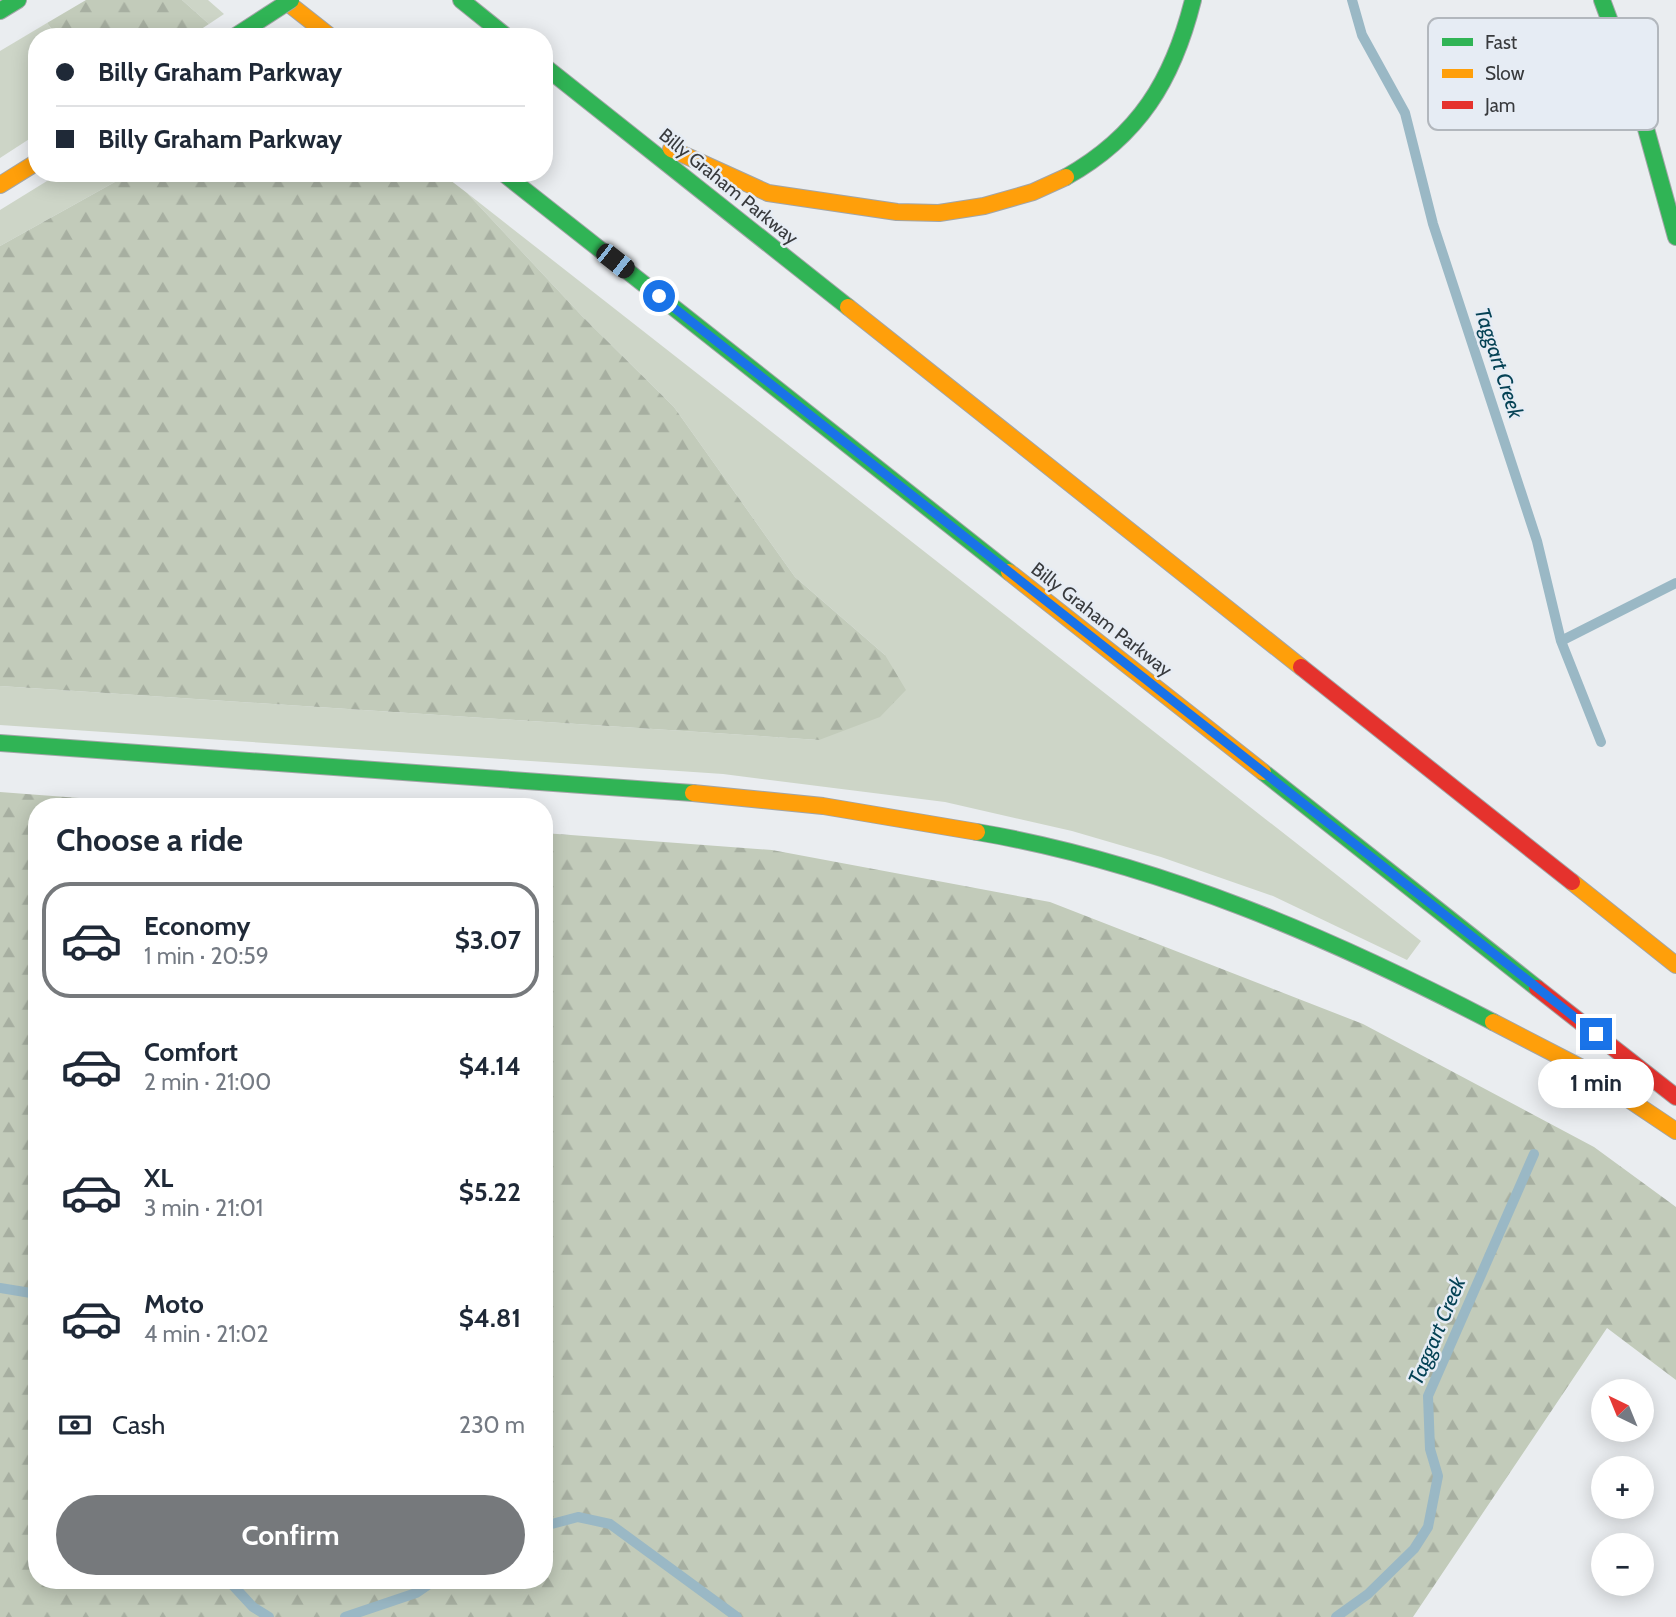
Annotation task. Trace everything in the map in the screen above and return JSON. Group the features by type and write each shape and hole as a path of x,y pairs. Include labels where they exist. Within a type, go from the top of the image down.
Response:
{"highway":[{"path":"284,0 320,28"},
{"path":"248,28 291,0"},
{"path":"461,0 496,28"},
{"path":"617,124 769,193 906,214 964,210 1020,197 1073,175 1105,154 1140,118 1168,77 1188,31 1194,0"},
{"path":"1602,0 1609,18"},
{"path":"0,11 17,1"},
{"name":"Billy Graham Parkway","path":"553,73 1676,965"},
{"path":"1646,130 1676,237"},
{"path":"0,185 28,168"},
{"name":"Billy Graham Parkway","path":"514,182 1676,1097"},
{"path":"0,743 714,794 823,806 1007,836 1156,876 1336,945 1408,978 1582,1068 1676,1131"}],"shaded area":[{"path":"182,0 208,0 224,14 209,24"},
{"path":"47,23 51,28 39,28"},
{"path":"28,34 28,140 0,158 0,51"},
{"path":"45,182 115,182 0,246 0,210"},
{"path":"467,193 1421,941 1407,960 1273,896 1161,857 1072,831 945,802 723,774 0,725 0,686 819,740 885,655 795,577 674,407 582,316"}],"green space":[{"path":"86,0 182,0 209,24 203,28 51,28 47,23"},
{"path":"115,182 453,182 467,193 582,316 674,407 795,577 885,655 906,690 880,717 819,740 0,686 0,246"},
{"path":"0,792 79,798 28,798 28,1589 553,1589 553,834 772,850 1050,902 1363,1024 1594,1147 1676,1207 1676,1380 1607,1328 1413,1617 0,1617"}],"waterway":[{"name":"Taggart Creek","path":"1352,0 1362,35 1405,113 1433,224 1537,541 1561,641 1601,742"},
{"path":"1561,641 1676,583"},
{"name":"Taggart Creek","path":"1336,1617 1368,1594 1414,1549 1428,1527 1438,1476 1430,1449 1428,1396 1534,1154"},
{"path":"0,1288 28,1293"},
{"path":"553,1524 578,1517 610,1524 737,1617"},
{"path":"236,1589 253,1607 269,1617"},
{"path":"345,1617 422,1589"}],"traffic: fast":[{"path":"0,11 18,0"},
{"path":"248,28 291,0"},
{"path":"461,0 496,28"},
{"path":"1066,177 1114,143 1149,103 1175,56 1193,0"},
{"path":"1602,0 1609,18"},
{"path":"553,73 848,307"},
{"path":"1646,130 1676,237"},
{"path":"514,182 1009,572"},
{"path":"0,743 693,793"},
{"path":"1263,772 1537,988"},
{"path":"977,832 1112,863 1242,907 1370,961 1493,1022"}],"traffic: slow":[{"path":"284,0 320,28"},
{"path":"671,149 768,193 897,212 939,213 984,206 1033,192 1066,177"},
{"path":"0,185 28,168"},
{"path":"848,307 1301,667"},
{"path":"1009,572 1263,772"},
{"path":"693,793 823,806 977,832"},
{"path":"1572,882 1676,965"},
{"path":"1493,1022 1582,1068 1676,1131"}],"traffic: jam":[{"path":"1301,667 1572,882"},
{"path":"1537,988 1676,1097"}],"route":[{"path":"659,296 1596,1034"}]}
